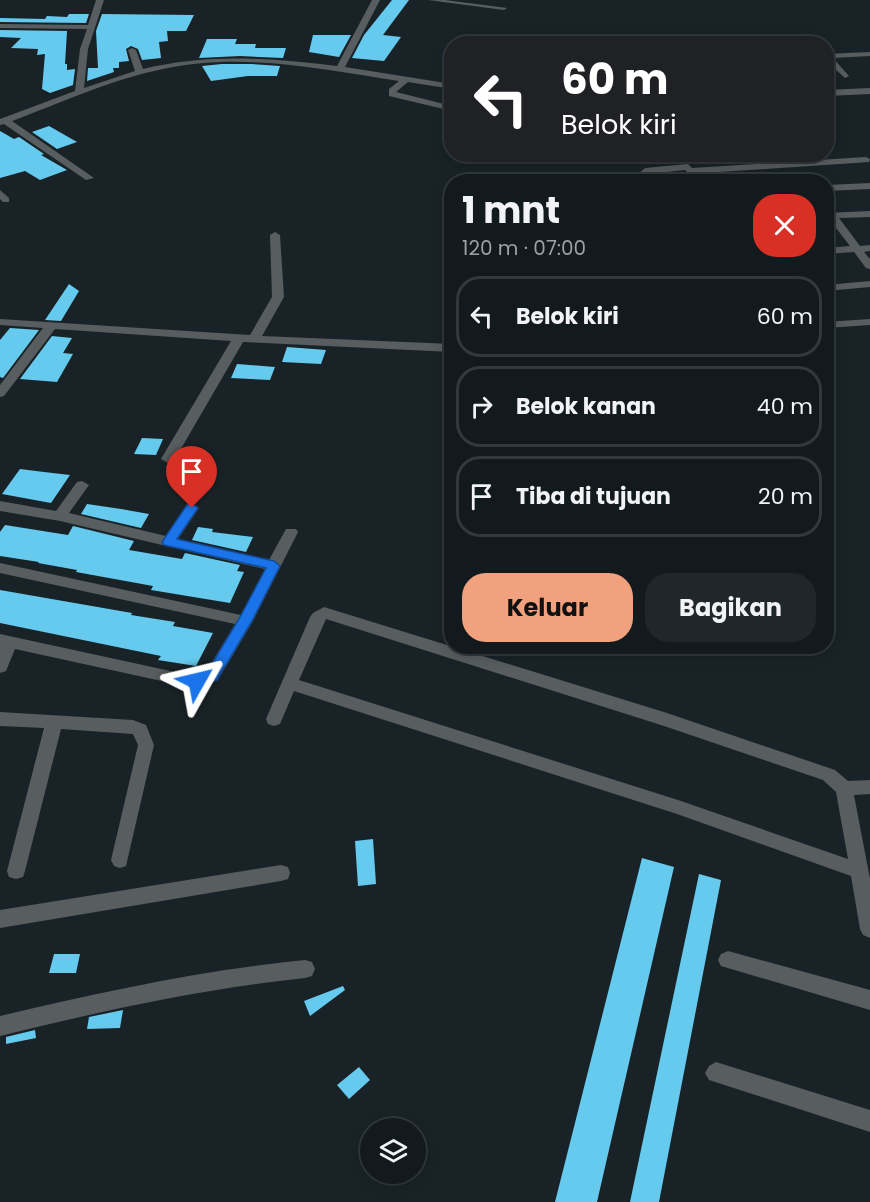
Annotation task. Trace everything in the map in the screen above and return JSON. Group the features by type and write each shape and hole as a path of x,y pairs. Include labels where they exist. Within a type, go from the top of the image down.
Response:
{"street":[{"path":"79,94 81,64 100,0"},
{"path":"340,69 360,36 376,0"},
{"path":"0,26 91,27"},
{"path":"132,50 140,72"},
{"path":"834,56 870,54"},
{"path":"3,121 140,72 188,62 223,60 340,69 444,86"},
{"path":"834,64 845,76"},
{"path":"407,79 392,91 392,94 444,107"},
{"path":"834,93 870,91"},
{"path":"3,121 89,178"},
{"path":"834,162 866,160"},
{"path":"834,186 864,180 847,161"},
{"path":"689,162 692,174"},
{"path":"643,174 645,171 827,162"},
{"path":"834,216 870,214"},
{"path":"834,222 870,266"},
{"path":"254,339 278,297 275,235"},
{"path":"834,250 870,248"},
{"path":"834,287 870,284"},
{"path":"0,322 254,339 444,348"},
{"path":"834,324 870,322"},
{"path":"0,393 52,326"},
{"path":"168,459 239,338"},
{"path":"60,516 82,485"},
{"path":"0,506 60,516 274,566"},
{"path":"169,542 192,508"},
{"path":"0,667 5,641 197,681 212,676 245,621 291,532"},
{"path":"0,568 245,621"},
{"path":"274,719 321,614 328,613 444,650"},
{"path":"458,654 667,720 829,775 844,789 870,929"},
{"path":"290,683 678,807 860,871"},
{"path":"0,719 133,727 140,730 146,745 120,860"},
{"path":"16,871 54,723"},
{"path":"844,789 870,787"},
{"path":"0,919 281,873"},
{"path":"728,960 870,1000"},
{"path":"0,1026 120,997 227,977 305,969"},
{"path":"716,1073 870,1121"}],"lane":[{"path":"430,0 504,8"}],"building":[{"path":"392,0 409,0 383,35 401,37 384,61 352,58 364,35"},
{"path":"69,14 89,14 86,23 0,22 0,18 45,19 47,16 67,17"},
{"path":"102,14 194,15 186,31 167,31 168,41 159,42 161,58 142,60 138,49 131,46 126,49 129,61 119,62 119,68 113,68 114,72 87,81 88,68 98,68 96,31"},
{"path":"0,30 67,31 65,64 67,64 67,70 75,69 73,85 50,93 42,89 45,54 37,55 38,49 11,48 21,38 0,37"},
{"path":"313,35 351,35 339,57 309,52"},
{"path":"207,39 237,39 235,44 256,44 255,48 286,48 283,58 240,56 199,58"},
{"path":"222,64 280,66 277,76 248,76 211,81 202,66"},
{"path":"49,126 77,142 57,149 32,132"},
{"path":"0,131 14,139 19,137 44,154 41,155 67,170 40,180 25,171 0,178"},
{"path":"69,284 79,291 61,321 45,320"},
{"path":"10,328 39,330 3,378 0,377 0,340"},
{"path":"52,336 72,338 63,353 73,354 57,382 20,379"},
{"path":"287,347 326,350 321,364 282,362"},
{"path":"237,364 275,367 270,380 231,378"},
{"path":"142,438 163,439 156,455 134,454"},
{"path":"20,469 70,475 51,503 2,494"},
{"path":"87,504 149,514 141,528 81,514"},
{"path":"5,525 68,535 73,526 134,541 129,550 182,559 185,553 240,565 237,571 244,572 230,603 151,590 153,586 0,556 0,532"},
{"path":"198,527 213,529 212,532 253,537 246,552 192,540"},
{"path":"0,590 132,613 131,615 175,622 173,626 213,633 196,666 158,660 161,656 0,623"},
{"path":"373,839 376,884 358,886 355,841"},
{"path":"642,858 674,867 597,1202 555,1202"},
{"path":"699,874 721,880 659,1202 630,1202"},
{"path":"54,954 80,954 76,973 49,973"},
{"path":"343,986 345,990 310,1016 304,1001"},
{"path":"123,1010 120,1028 87,1029 89,1017"},
{"path":"35,1030 36,1038 6,1044 6,1037"},
{"path":"359,1067 370,1080 349,1099 337,1085"}],"route":[{"path":"192,508 169,542 274,566 212,676 197,681"}]}
